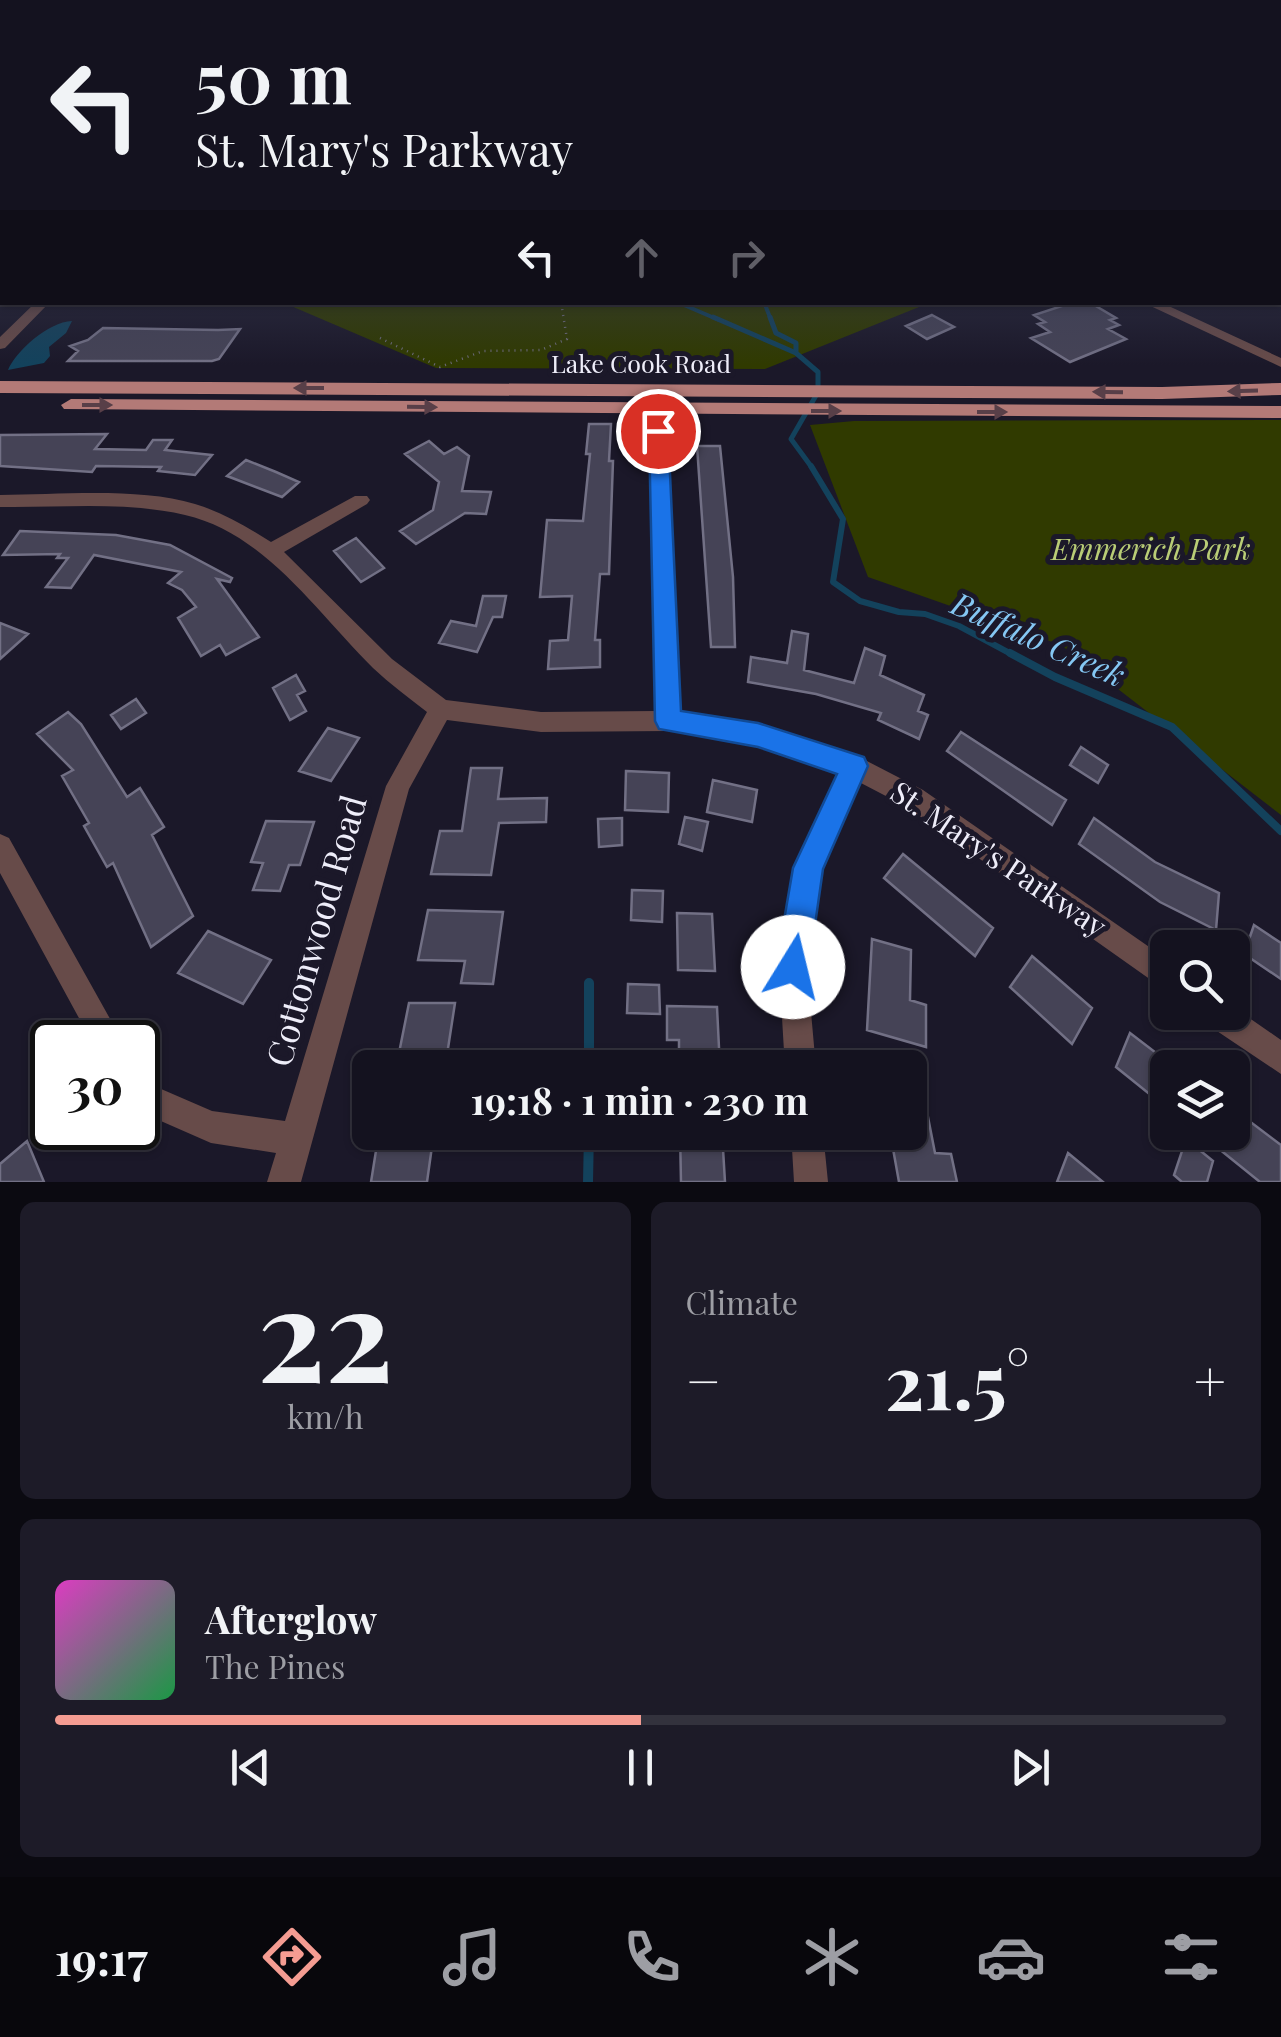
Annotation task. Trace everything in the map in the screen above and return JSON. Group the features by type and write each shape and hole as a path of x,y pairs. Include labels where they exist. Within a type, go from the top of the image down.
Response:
{"main road":[{"name":"Lake Cook Road","path":"0,388 757,400 894,412 1281,412"},
{"name":"Lake Cook Road","path":"0,404 757,400 886,390 1281,390"}],"street":[{"path":"0,345 41,305"},
{"path":"1155,305 1281,363"},
{"path":"658,431 668,721"},
{"path":"271,551 360,500"},
{"name":"St. Mary's Parkway","path":"0,501 136,502 190,510 230,526 271,551 384,666 441,709 541,722 668,721 758,735 854,766 914,798 1150,965"},
{"name":"Cottonwood Road","path":"284,1182 398,786 441,709"},
{"path":"800,1050 793,967 808,868 854,766"},
{"path":"0,847 96,1020"},
{"path":"1241,1030 1281,1059"},
{"path":"160,1105 211,1128 296,1139"},
{"path":"808,1150 811,1182"}],"path":[{"path":"380,338 440,367 483,351 541,350 567,339 562,305"}],"green space":[{"path":"289,305 924,305 765,369 436,368"},
{"name":"Emmerich Park","path":"1281,420 1281,815 1061,645 868,577 810,425 854,421"}],"water":[{"path":"72,321 66,333 49,347 50,356 44,363 8,370 34,339 53,326"}],"building":[{"path":"1065,305 1094,305 1116,318 1110,320 1119,325 1108,329 1126,339 1070,362 1031,338 1050,332 1038,324 1045,322 1034,315"},
{"path":"932,315 954,327 927,339 906,326"},
{"path":"103,328 240,329 219,359 212,361 68,361 78,351 70,346 88,340"},
{"path":"589,424 611,424 609,461 613,461 609,574 600,574 595,640 600,640 600,667 548,669 550,641 568,640 572,596 540,597 547,520 583,521"},
{"path":"107,434 95,449 146,450 153,440 172,440 165,450 212,455 195,475 158,471 161,467 96,466 92,472 0,466 0,435"},
{"path":"429,441 444,454 457,447 469,456 462,491 491,492 486,514 465,513 416,544 400,531 433,510 439,482 405,454"},
{"path":"697,446 720,446 733,577 735,647 711,647"},
{"path":"246,460 299,482 282,497 227,476"},
{"path":"20,531 116,535 170,545 232,578 230,582 217,579 259,637 226,655 220,645 201,656 178,618 196,607 182,590 168,583 181,572 94,555 71,588 46,587 68,558 57,558 60,554 3,555"},
{"path":"356,538 384,568 361,582 334,551"},
{"path":"483,596 506,596 502,617 493,617 477,652 439,643 451,621 476,626"},
{"path":"0,623 28,634 0,659"},
{"path":"792,631 808,634 804,670 854,683 865,648 885,656 880,675 924,695 918,711 928,715 919,739 878,720 881,713 816,694 748,682 751,657 787,663"},
{"path":"296,675 305,691 297,695 306,711 290,720 273,688"},
{"path":"136,699 146,713 121,729 111,715"},
{"path":"68,712 81,724 127,797 140,788 164,827 152,835 193,916 151,947 113,863 107,867 84,826 89,823 62,776 73,770 37,734"},
{"path":"328,728 359,738 331,781 299,771"},
{"path":"961,732 1066,800 1052,825 947,751"},
{"path":"1081,747 1108,765 1098,783 1070,765"},
{"path":"471,768 502,768 498,799 547,798 546,822 499,823 491,875 431,874 440,831 462,831"},
{"path":"626,771 669,773 668,812 625,810"},
{"path":"713,780 757,790 752,822 707,812"},
{"path":"685,817 708,822 702,851 679,844"},
{"path":"622,818 622,845 599,847 598,819"},
{"path":"1094,818 1155,862 1219,893 1216,930 1160,902 1079,844"},
{"path":"266,821 314,822 300,865 289,865 280,891 253,890 263,863 251,862"},
{"path":"903,854 993,928 975,956 884,878"},
{"path":"632,890 663,891 662,922 631,920"},
{"path":"428,910 503,912 493,984 461,983 465,961 418,960"},
{"path":"677,913 712,914 715,971 678,970"},
{"path":"1254,925 1281,943 1281,979 1250,958"},
{"path":"208,931 271,960 243,1004 178,973"},
{"path":"872,939 911,950 910,1000 926,1005 926,1047 867,1030"},
{"path":"1032,956 1092,1008 1072,1044 1010,987"},
{"path":"628,984 659,985 660,1014 627,1013"},
{"path":"409,1003 455,1003 448,1050 400,1050"},
{"path":"667,1006 717,1007 719,1050 679,1050 679,1040 667,1040"},
{"path":"1130,1033 1152,1050 1150,1094 1116,1067"},
{"path":"927,1112 935,1153 951,1154 957,1182 899,1182 893,1150 927,1150"},
{"path":"1250,1122 1281,1145 1281,1182 1260,1182 1220,1150 1250,1150"},
{"path":"27,1141 44,1182 0,1182 0,1164"},
{"path":"376,1150 431,1150 427,1182 371,1182"},
{"path":"680,1150 723,1150 725,1182 681,1182"},
{"path":"1182,1150 1200,1150 1213,1161 1207,1182 1182,1182 1174,1175"},
{"path":"1068,1153 1103,1182 1057,1182"}],"waterway":[{"name":"Buffalo Creek","path":"684,305 719,320"},
{"path":"765,305 771,320"},
{"name":"Buffalo Creek","path":"713,317 796,353"},
{"path":"770,317 776,333 796,343 796,353"},
{"name":"Buffalo Creek","path":"796,353 818,372 818,392 791,439 812,468"},
{"name":"Buffalo Creek","path":"812,468 843,519 833,582 860,601 899,612 925,614 959,626 1015,656"},
{"name":"Buffalo Creek","path":"1010,653 1055,677 1172,727 1281,831"},
{"path":"589,983 589,1050"},
{"path":"588,1182 589,1150"}],"route":[{"path":"658,431 668,721 758,735 854,766 808,868 793,967"}]}
